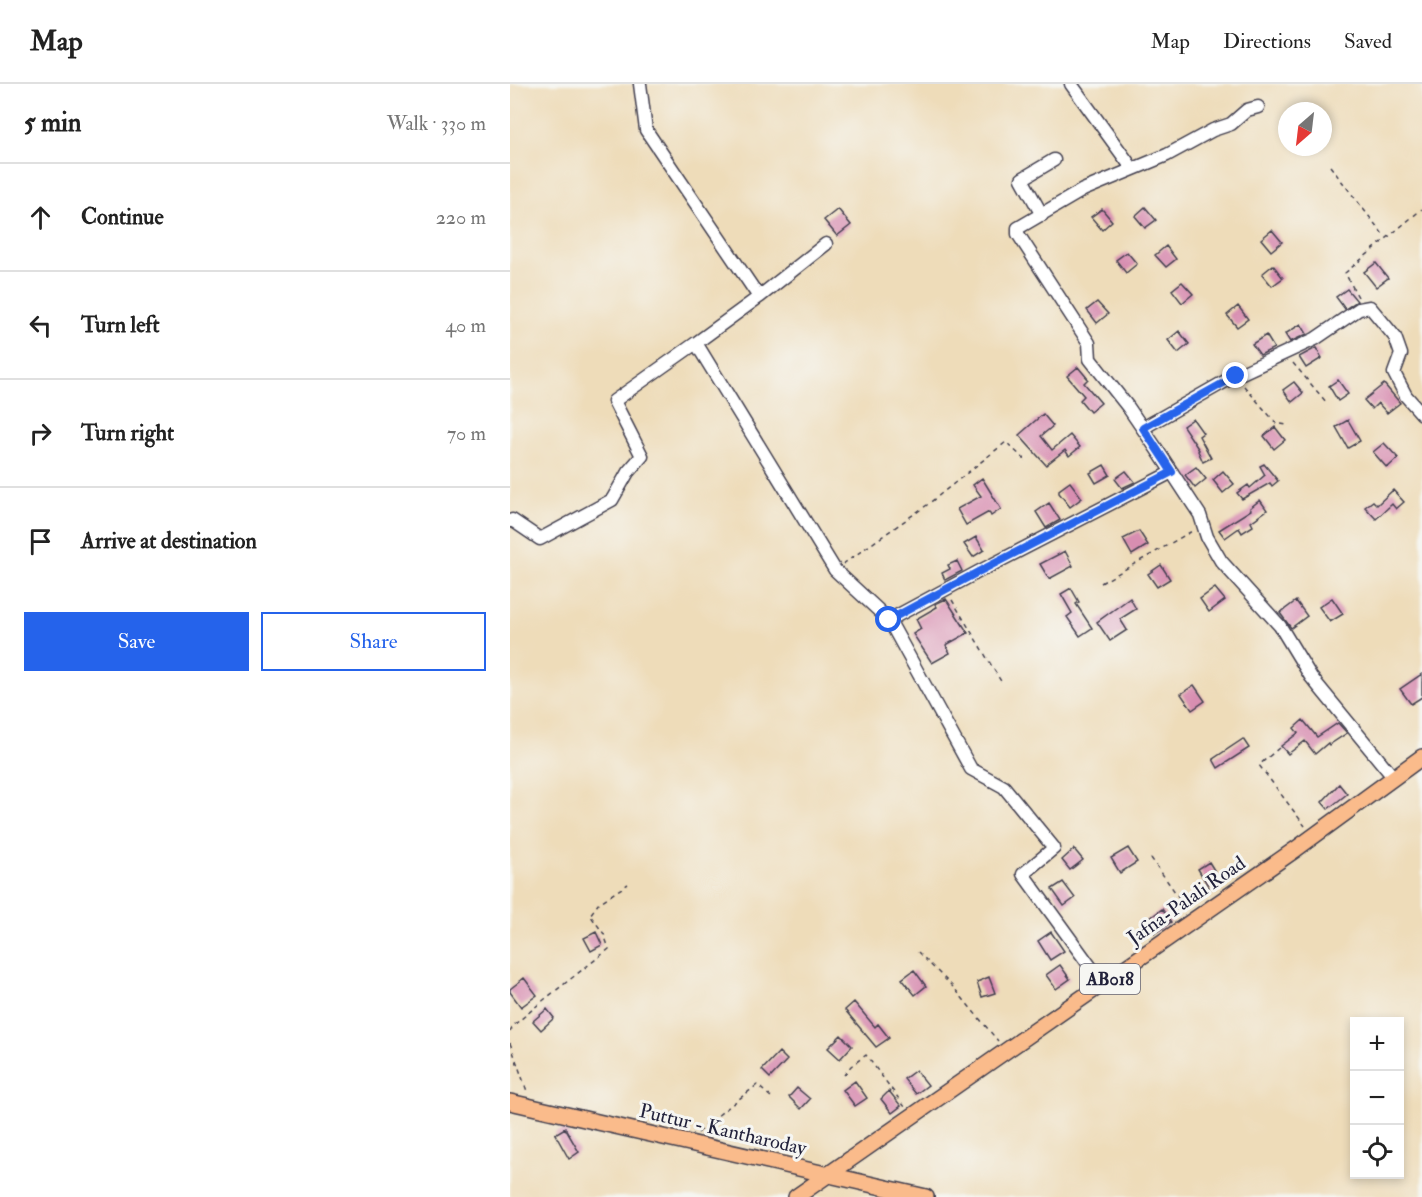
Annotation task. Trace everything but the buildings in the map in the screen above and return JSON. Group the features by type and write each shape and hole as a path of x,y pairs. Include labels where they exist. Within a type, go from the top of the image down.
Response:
{"main road":[{"name":"Jafna-Palali Road","path":"796,1197 1103,984 1422,757"},
{"name":"Puttur - Kantharoday","path":"510,1102 926,1197"}],"street":[{"path":"640,84 646,130 759,297"},
{"path":"1071,84 1132,168"},
{"path":"1258,107 1247,110 1231,124 1213,130 1167,155 1083,190 1018,228 1018,234 1089,344 1090,359 1143,428 1200,515 1202,525 1221,561 1280,626 1311,677 1394,778"},
{"path":"1042,214 1022,178 1054,160"},
{"path":"510,521 512,520 540,539 612,500 628,472 642,456 614,401 759,297 826,244"},
{"path":"1143,428 1236,376 1315,339 1359,309 1370,307 1395,337 1401,354 1394,373 1406,396 1422,414"},
{"path":"696,343 835,570 889,620 971,769 1004,787 1054,848 1023,874 1103,984"},
{"path":"889,620 1172,472"}],"path":[{"path":"1330,166 1386,237"},
{"path":"1365,308 1345,273 1422,209"},
{"path":"1284,353 1327,403"},
{"path":"1236,376 1276,423 1287,425"},
{"path":"835,570 927,505 1006,442 1025,460"},
{"path":"1101,583 1202,525"},
{"path":"946,589 1002,683"},
{"path":"1279,748 1258,765 1312,837"},
{"path":"1151,858 1195,919"},
{"path":"510,1032 514,1025 545,999 609,949 604,934 590,915 599,903 628,884"},
{"path":"918,952 954,988 991,1031 1005,1052"},
{"path":"510,1043 527,1088 531,1107"},
{"path":"843,1075 866,1055 912,1117"},
{"path":"691,1143 703,1126 758,1085 771,1097"}],"route":[{"path":"889,620 1172,472 1143,428 1236,376"}]}
